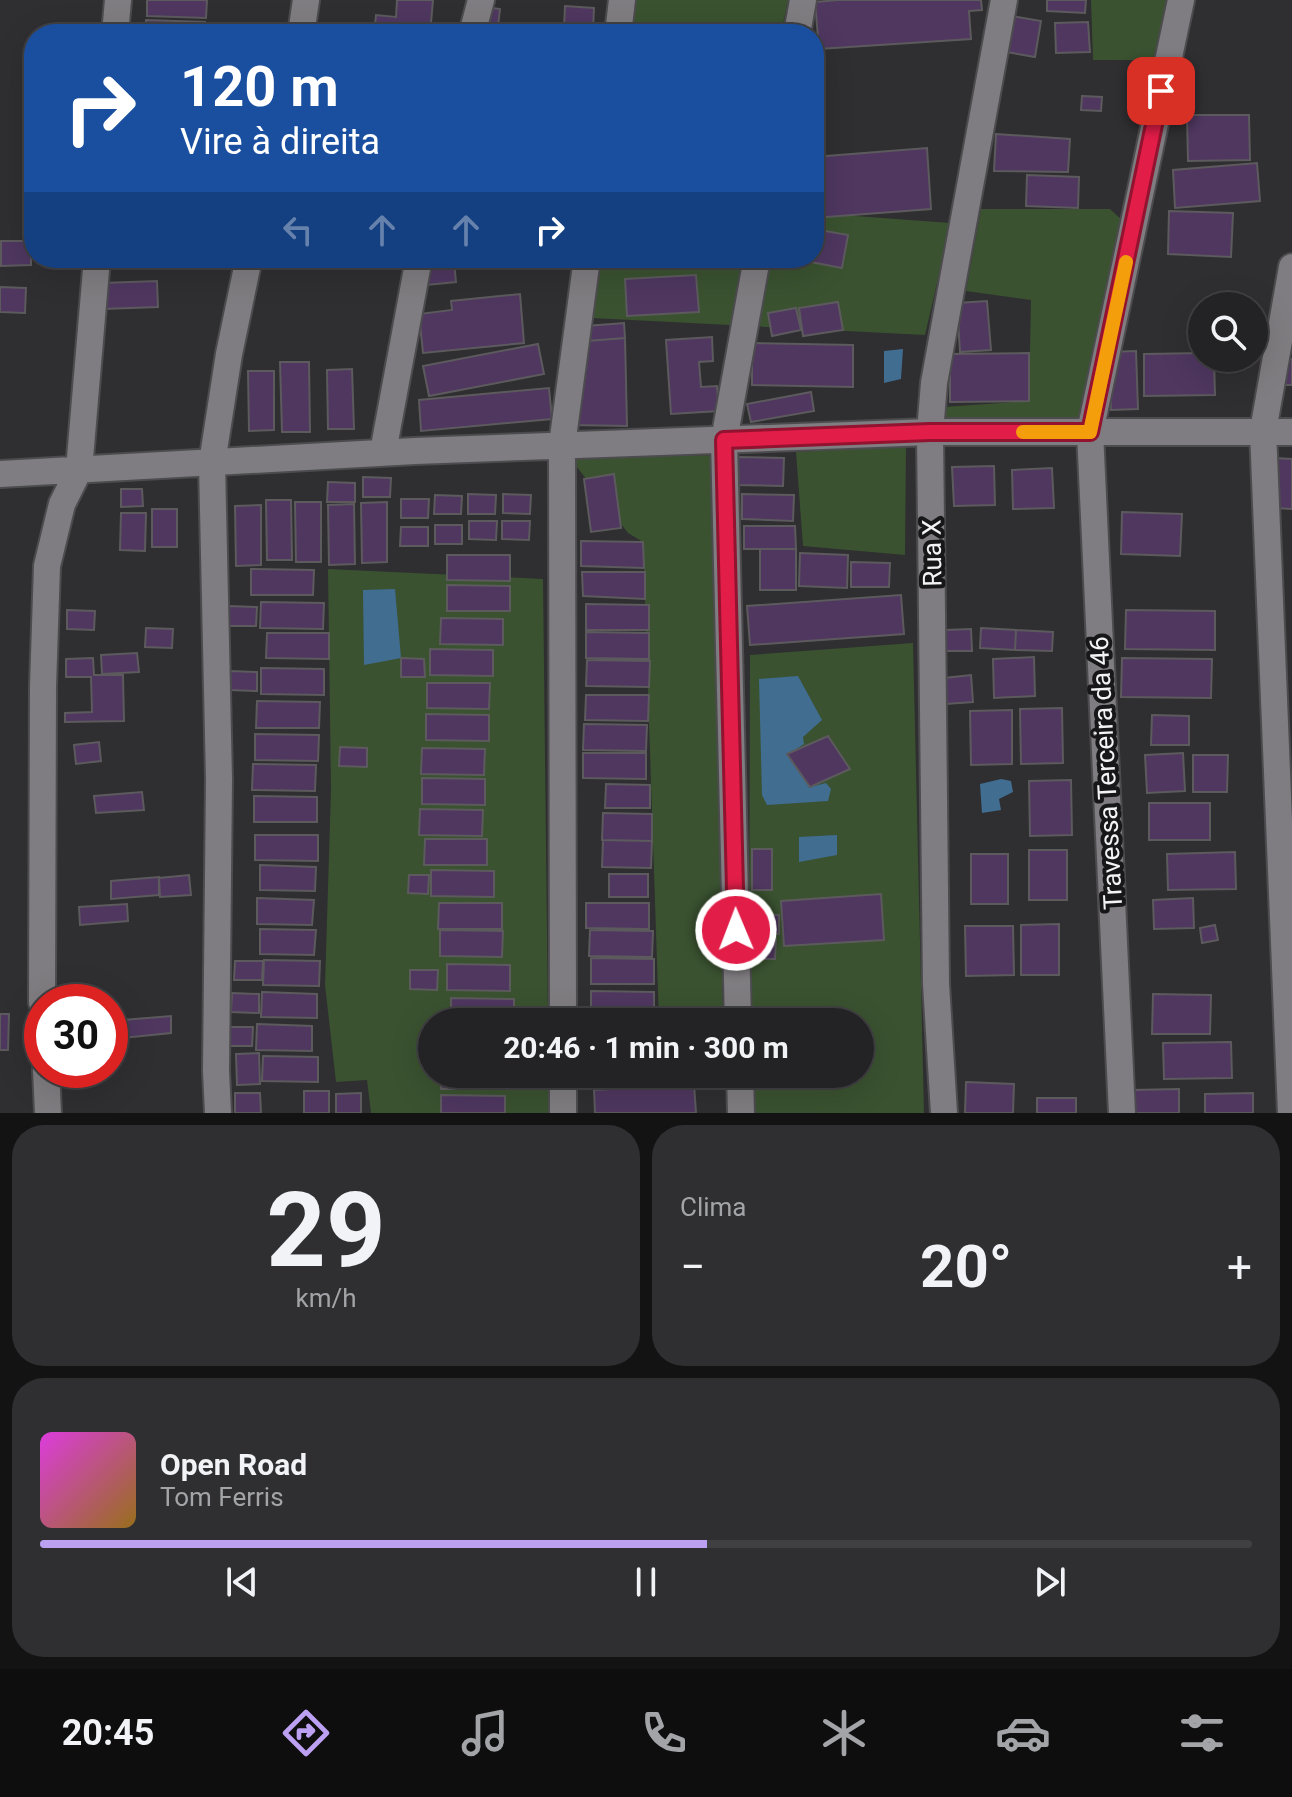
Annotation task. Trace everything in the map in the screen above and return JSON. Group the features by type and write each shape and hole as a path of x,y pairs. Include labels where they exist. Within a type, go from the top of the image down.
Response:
{"street":[{"path":"116,24 118,0"},
{"path":"302,24 306,0"},
{"path":"475,24 481,0"},
{"path":"619,24 622,0"},
{"path":"799,24 803,0"},
{"name":"Rua X","path":"944,1113 936,984 930,432 934,383 1004,0"},
{"name":"Travessa Terceira da 46","path":"1122,1113 1090,432 1181,0"},
{"path":"1291,1113 1263,431 1292,267"},
{"path":"42,984 43,686 47,566 62,504 79,470 96,268"},
{"path":"218,1113 219,780 212,463 229,354 247,268"},
{"path":"383,452 417,268"},
{"path":"563,1008 562,445 586,268"},
{"path":"738,1008 724,440 755,268"},
{"path":"0,474 383,452 930,432 1292,432"},
{"path":"47,1088 48,1113"},
{"path":"563,1088 563,1113"},
{"path":"740,1088 741,1113"}],"green space":[{"path":"636,0 788,0 783,24 633,24"},
{"path":"1091,0 1172,0 1168,60 1093,60"},
{"path":"981,209 1110,209 1123,221 1086,423 944,421 944,407 1029,401 1031,300 966,291"},
{"path":"824,214 951,223 925,335 592,318 599,268 824,268"},
{"path":"906,446 905,555 803,546 796,452"},
{"path":"715,455 723,1008 659,1008 643,542 628,533 570,458"},
{"path":"328,569 543,579 548,1008 418,1008 418,1088 548,1088 549,1113 371,1113 367,1080 336,1082 325,985 331,790"},
{"path":"913,643 924,1113 749,1113 749,1088 874,1088 874,1008 749,1008 750,655"}],"water":[{"path":"903,349 901,379 884,383 884,351"},
{"path":"395,589 401,658 364,665 363,590"},
{"path":"798,676 822,720 803,737 804,744 787,755 810,787 826,783 831,789 828,801 767,805 762,795 759,679"},
{"path":"1001,779 1011,781 1013,792 999,799 1001,810 982,813 980,784"},
{"path":"837,835 837,855 799,862 799,837"}],"building":[{"path":"147,0 207,0 206,18 147,16"},
{"path":"397,0 433,0 431,24 375,24 376,15 396,17"},
{"path":"981,0 982,10 969,11 971,39 824,49 824,24 817,24 815,2"},
{"path":"1047,0 1086,0 1085,13 1047,11"},
{"path":"565,6 594,8 593,24 564,24"},
{"path":"485,7 500,9 498,24 483,24"},
{"path":"1006,15 1041,21 1035,57 1000,51"},
{"path":"146,20 205,22 205,24 146,24"},
{"path":"1088,22 1090,52 1056,53 1055,23"},
{"path":"1082,96 1102,97 1101,111 1081,110"},
{"path":"1187,115 1249,115 1250,160 1188,161"},
{"path":"996,134 1070,139 1068,172 994,171"},
{"path":"927,148 931,209 824,217 824,156"},
{"path":"1257,163 1260,201 1175,208 1173,170"},
{"path":"1027,175 1079,177 1078,208 1026,206"},
{"path":"1169,211 1233,213 1231,257 1168,254"},
{"path":"824,231 848,235 842,268 824,265"},
{"path":"1,241 24,241 24,265 1,266"},
{"path":"425,268 455,268 456,282 427,285"},
{"path":"696,275 699,312 627,316 625,279"},
{"path":"157,281 158,307 103,309 102,283"},
{"path":"0,287 26,288 25,313 0,312"},
{"path":"520,294 524,343 423,353 419,314 452,310 451,301"},
{"path":"987,301 991,350 960,352 957,303"},
{"path":"838,302 843,330 803,336 799,308"},
{"path":"796,308 801,330 772,336 768,313"},
{"path":"624,323 625,338 587,341 586,326"},
{"path":"712,337 713,361 699,362 701,387 717,386 719,411 671,414 666,340"},
{"path":"625,338 627,426 572,425 587,341"},
{"path":"752,343 853,345 853,387 752,385"},
{"path":"538,344 544,374 429,396 423,366"},
{"path":"1136,351 1138,409 1111,410 1109,352"},
{"path":"1029,353 1029,401 950,402 950,354"},
{"path":"1188,353 1188,372 1214,372 1215,395 1144,396 1144,354"},
{"path":"1284,359 1292,359 1292,385 1284,385"},
{"path":"280,362 309,362 310,432 282,432"},
{"path":"352,369 354,429 328,429 327,370"},
{"path":"248,371 274,371 274,430 249,431"},
{"path":"549,388 552,419 421,431 419,400"},
{"path":"811,392 814,411 751,422 747,404"},
{"path":"735,457 784,458 783,486 734,485"},
{"path":"1275,458 1292,459 1292,509 1275,508"},
{"path":"994,466 995,505 954,506 952,467"},
{"path":"1052,468 1054,508 1013,509 1012,470"},
{"path":"614,474 621,528 591,532 584,479"},
{"path":"363,477 391,478 390,497 363,497"},
{"path":"328,482 355,483 355,502 327,502"},
{"path":"121,489 142,489 143,506 121,507"},
{"path":"468,494 496,495 495,514 468,514"},
{"path":"503,494 531,495 530,514 503,513"},
{"path":"742,494 794,495 793,521 742,519"},
{"path":"435,495 462,496 461,514 434,514"},
{"path":"401,499 429,499 428,518 401,518"},
{"path":"266,500 291,500 292,560 267,560"},
{"path":"295,502 321,502 321,562 296,562"},
{"path":"387,502 387,562 362,563 361,503"},
{"path":"354,504 355,564 329,565 328,505"},
{"path":"261,505 261,565 236,566 235,506"},
{"path":"152,509 177,509 177,547 152,547"},
{"path":"1122,512 1182,514 1180,556 1121,554"},
{"path":"121,513 146,513 145,551 120,550"},
{"path":"469,521 497,521 496,540 469,539"},
{"path":"502,521 530,521 529,540 502,539"},
{"path":"435,525 462,525 462,544 435,544"},
{"path":"744,526 795,526 796,549 744,549"},
{"path":"401,527 428,527 428,546 400,546"},
{"path":"581,541 643,542 644,568 581,566"},
{"path":"760,549 796,549 796,590 760,590"},
{"path":"800,553 848,555 847,588 799,586"},
{"path":"447,555 510,555 510,581 447,580"},
{"path":"851,562 890,563 889,587 851,587"},
{"path":"251,569 314,570 313,595 251,595"},
{"path":"582,572 645,572 645,599 583,596"},
{"path":"447,585 510,586 510,611 447,611"},
{"path":"901,595 904,634 750,645 747,606"},
{"path":"261,602 324,603 323,629 260,628"},
{"path":"586,604 649,605 649,630 586,630"},
{"path":"229,606 257,607 256,626 229,626"},
{"path":"67,610 95,611 94,630 67,629"},
{"path":"1126,610 1215,611 1215,650 1125,649"},
{"path":"441,618 503,619 503,645 440,644"},
{"path":"146,628 173,629 172,648 145,647"},
{"path":"981,628 1016,630 1015,650 980,648"},
{"path":"971,629 972,651 945,651 945,630"},
{"path":"1016,630 1053,632 1052,651 1015,650"},
{"path":"586,632 649,633 649,659 586,658"},
{"path":"267,633 329,633 329,659 266,658"},
{"path":"430,649 493,650 493,676 430,675"},
{"path":"137,653 139,672 102,674 101,655"},
{"path":"1034,657 1035,696 994,698 993,659"},
{"path":"93,658 94,675 123,675 124,721 65,722 65,713 92,712 91,677 66,677 66,659"},
{"path":"401,658 424,659 425,677 401,677"},
{"path":"1122,658 1212,659 1211,698 1121,697"},
{"path":"587,660 650,661 649,687 586,686"},
{"path":"261,668 324,669 324,695 261,694"},
{"path":"229,671 257,672 257,691 229,690"},
{"path":"971,675 973,702 946,704 944,678"},
{"path":"427,683 490,683 489,709 427,708"},
{"path":"586,695 649,695 648,721 585,720"},
{"path":"257,701 320,702 319,728 256,728"},
{"path":"1062,708 1063,763 1021,764 1020,709"},
{"path":"1012,710 1012,764 971,765 970,711"},
{"path":"426,714 489,715 489,741 426,740"},
{"path":"1152,715 1189,716 1189,745 1151,745"},
{"path":"584,724 647,725 646,751 583,750"},
{"path":"255,734 319,735 318,761 255,760"},
{"path":"828,736 850,769 810,787 787,754"},
{"path":"99,742 101,761 76,764 74,745"},
{"path":"340,747 367,748 367,767 339,766"},
{"path":"422,748 485,749 484,775 421,774"},
{"path":"583,753 646,753 646,779 583,778"},
{"path":"1183,753 1185,791 1147,793 1145,755"},
{"path":"1193,755 1228,755 1227,792 1193,792"},
{"path":"253,764 316,765 315,791 252,790"},
{"path":"422,778 485,779 485,805 422,804"},
{"path":"1071,780 1072,835 1030,836 1029,781"},
{"path":"606,784 650,785 650,808 605,808"},
{"path":"142,792 144,810 96,813 94,796"},
{"path":"254,796 317,797 317,822 254,822"},
{"path":"1149,803 1210,803 1210,840 1149,840"},
{"path":"420,809 483,810 482,836 419,835"},
{"path":"603,813 652,814 652,841 602,840"},
{"path":"255,835 318,835 318,861 255,860"},
{"path":"425,839 487,839 487,865 424,865"},
{"path":"603,840 652,841 651,868 602,867"},
{"path":"752,849 772,849 772,890 752,890"},
{"path":"1029,850 1067,850 1067,900 1029,900"},
{"path":"1235,852 1236,889 1168,890 1167,854"},
{"path":"971,854 1008,854 1008,904 971,904"},
{"path":"260,865 316,867 315,891 260,890"},
{"path":"431,870 494,871 494,897 431,896"},
{"path":"609,874 648,874 648,897 609,897"},
{"path":"189,875 191,895 160,897 159,878"},
{"path":"409,875 429,875 428,894 408,893"},
{"path":"159,877 159,895 111,899 111,881"},
{"path":"881,894 884,940 784,946 781,901"},
{"path":"257,898 314,900 312,925 257,924"},
{"path":"1193,898 1194,928 1154,929 1153,900"},
{"path":"439,903 502,903 502,929 438,929"},
{"path":"586,903 649,903 649,929 586,928"},
{"path":"127,904 128,921 80,925 79,907"},
{"path":"752,915 779,915 779,934 751,933"},
{"path":"1059,924 1059,975 1021,975 1021,925"},
{"path":"1215,925 1218,940 1202,943 1200,928"},
{"path":"965,926 1013,926 1014,975 966,976"},
{"path":"260,929 316,930 314,955 260,954"},
{"path":"440,930 503,931 502,957 440,956"},
{"path":"590,930 653,931 652,957 589,956"},
{"path":"748,940 776,940 775,959 748,959"},
{"path":"591,958 654,959 654,984 591,984"},
{"path":"264,960 320,961 319,986 263,985"},
{"path":"235,961 263,961 262,980 234,980"},
{"path":"447,964 510,965 510,991 447,990"},
{"path":"410,970 438,970 437,990 410,989"},
{"path":"591,991 654,992 654,1008 591,1008"},
{"path":"262,992 317,994 317,1018 261,1017"},
{"path":"232,993 259,994 259,1013 231,1012"},
{"path":"1153,994 1211,995 1210,1034 1152,1034"},
{"path":"451,998 514,999 514,1008 451,1008"},
{"path":"0,1014 9,1014 8,1050 0,1050"},
{"path":"171,1016 171,1033 128,1037 128,1020"},
{"path":"257,1024 312,1026 312,1051 256,1050"},
{"path":"225,1027 253,1027 252,1046 225,1046"},
{"path":"1231,1042 1232,1078 1164,1079 1163,1043"},
{"path":"259,1053 260,1084 237,1085 236,1054"},
{"path":"263,1056 318,1057 318,1082 262,1081"},
{"path":"966,1082 1014,1084 1013,1113 965,1113"},
{"path":"441,1088 505,1088 505,1089"},
{"path":"694,1088 696,1113 595,1113 594,1090"},
{"path":"1179,1089 1179,1113 1131,1113 1131,1090"},
{"path":"304,1091 329,1091 329,1113 304,1113"},
{"path":"235,1093 260,1093 261,1113 235,1113"},
{"path":"361,1093 361,1113 336,1113 336,1094"},
{"path":"1253,1093 1253,1113 1205,1113 1205,1094"},
{"path":"441,1095 505,1096 505,1113 441,1113"},
{"path":"1037,1098 1076,1098 1076,1113 1037,1113"}],"slow traffic":[{"path":"1023,432 1090,432 1126,262"}],"route":[{"path":"736,930 724,440 930,432 1090,432 1161,91"}]}
